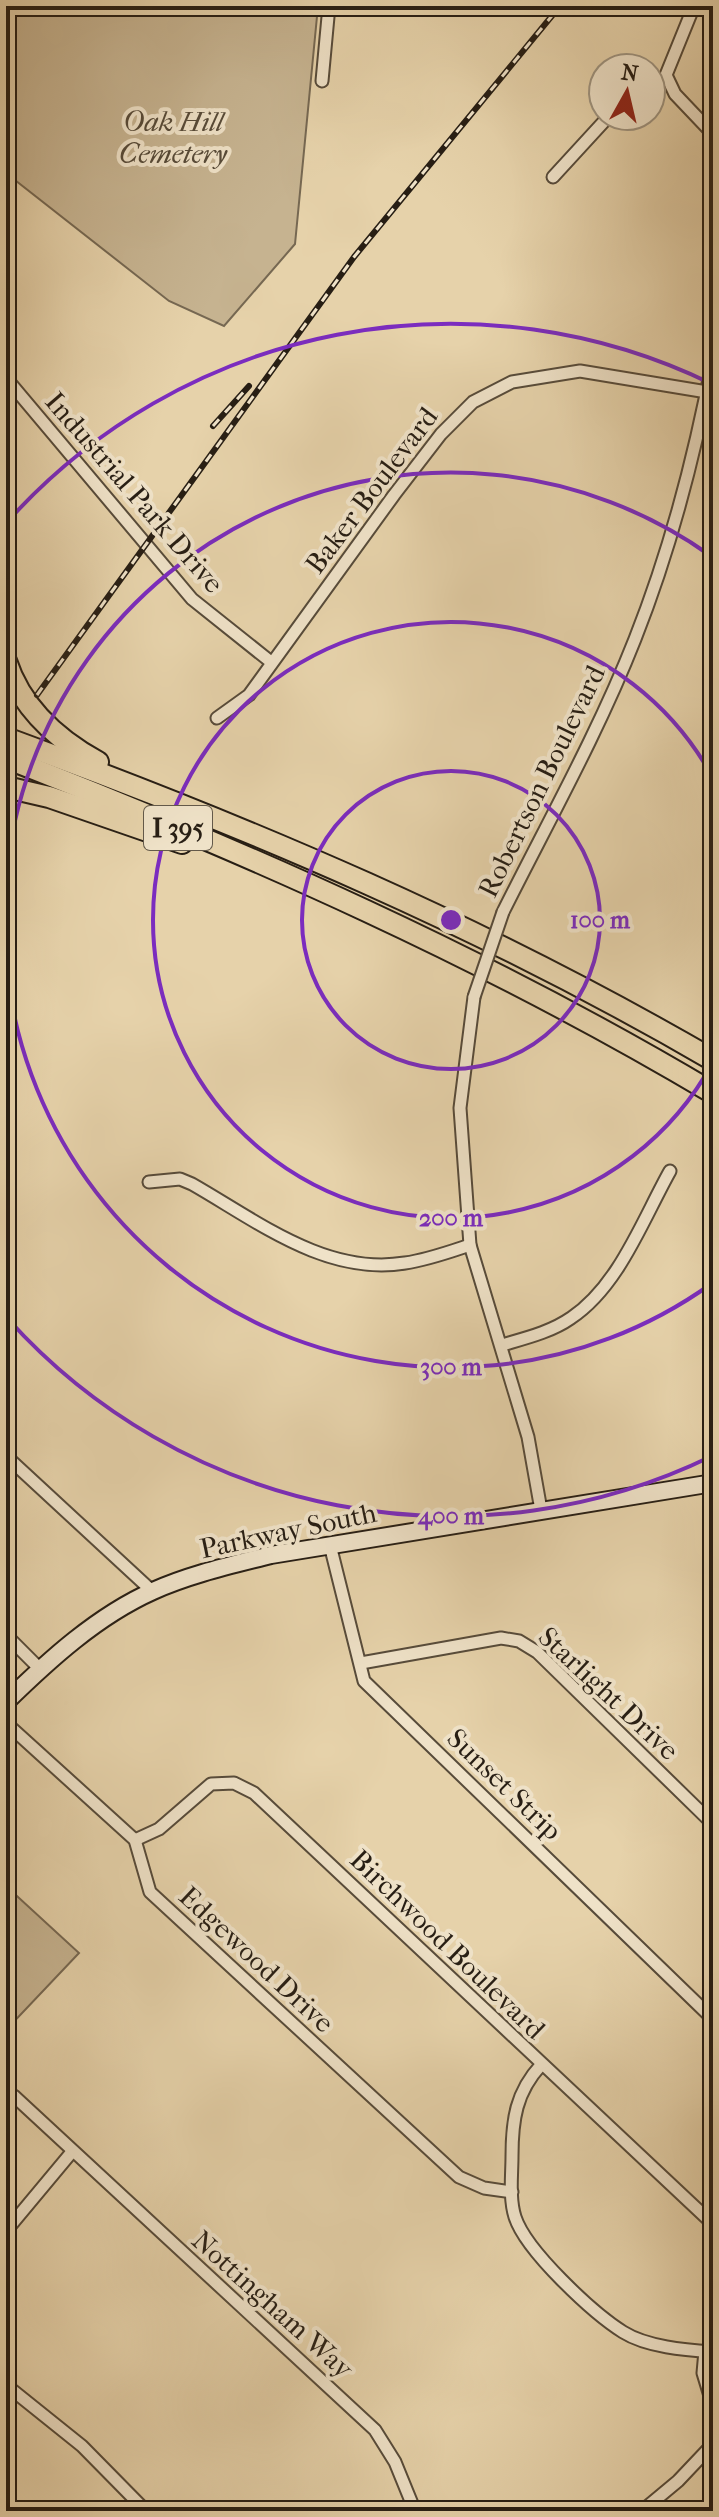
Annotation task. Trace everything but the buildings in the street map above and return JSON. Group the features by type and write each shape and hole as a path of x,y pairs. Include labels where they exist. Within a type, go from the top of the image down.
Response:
{"highway":[{"path":"6,661 25,700 59,737 99,763 191,808"},
{"name":"I 395","path":"6,738 191,808 438,914 713,1059"},
{"name":"I 395","path":"6,758 348,902 538,996 713,1093"},
{"path":"6,787 76,806 348,902"}],"main road":[{"name":"Parkway South","path":"6,1702 84,1633 152,1591 212,1570 330,1545 713,1483"}],"street":[{"path":"322,81 329,6"},
{"path":"667,73 694,6"},
{"path":"667,77 675,94 713,134"},
{"path":"553,177 594,132"},
{"name":"Robertson Boulevard","path":"541,1510 528,1437 470,1245 460,1108 474,997 482,965 503,912 595,730 638,633 678,515 713,359"},
{"name":"Baker Boulevard","path":"217,718 249,695 441,434 473,402 512,382 571,372 637,379 707,392"},
{"name":"Industrial Park Drive","path":"6,378 192,599 271,662"},
{"path":"502,1345 551,1329 570,1319 597,1295 670,1171"},
{"path":"149,1182 180,1179 300,1245 348,1262 404,1263 470,1245"},
{"path":"6,1456 152,1591"},
{"name":"Sunset Strip","path":"330,1545 364,1681 713,2019"},
{"path":"6,1635 40,1669"},
{"name":"Starlight Drive","path":"361,1663 501,1638 519,1641 537,1652 713,1824"},
{"path":"6,1723 135,1840"},
{"name":"Birchwood Boulevard","path":"135,1840 159,1829 211,1784 234,1783 254,1793 713,2224"},
{"name":"Edgewood Drive","path":"135,1840 150,1892 459,2177 484,2188 512,2192"},
{"path":"541,2065 525,2082 512,2131 512,2192 515,2215 525,2240 543,2262 623,2332 639,2339 709,2352 703,2373 713,2406"},
{"name":"Nottingham Way","path":"14,2096 71,2153 375,2430 395,2462 415,2511"},
{"path":"6,2231 71,2153"},
{"path":"6,2385 82,2446 146,2511"},
{"path":"642,2511 678,2481 713,2444"}],"green space":[{"name":"Oak Hill Cemetery","path":"6,6 318,6 295,244 224,326 169,301 6,173"},
{"path":"6,1886 79,1953 6,2030"}],"railway":[{"path":"37,695 354,257 560,6"},
{"path":"213,426 249,386"}]}
